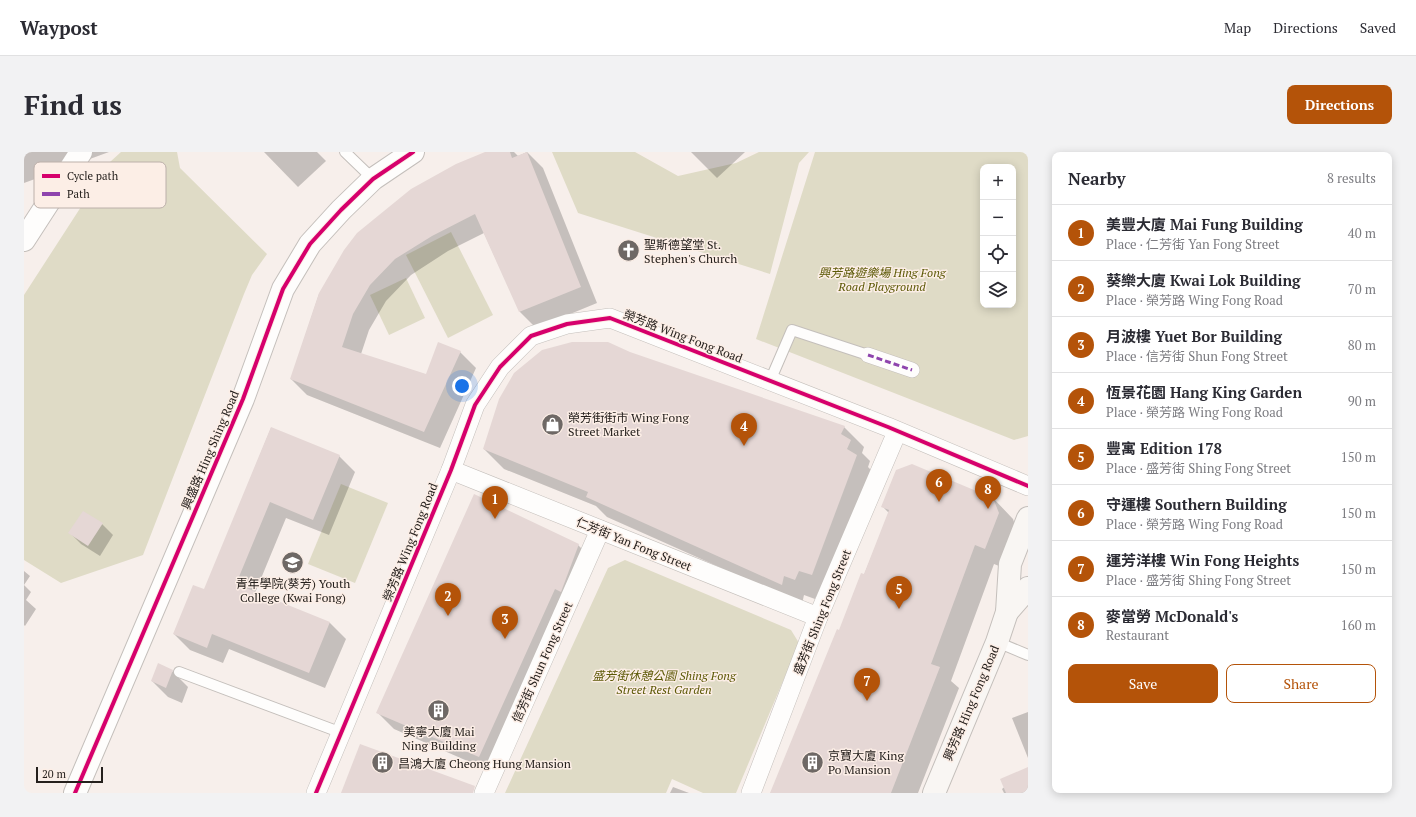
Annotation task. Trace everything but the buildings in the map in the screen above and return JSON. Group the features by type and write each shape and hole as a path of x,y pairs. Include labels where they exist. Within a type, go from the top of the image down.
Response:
{"main road":[{"name":"興芳路 Hing Fong Road","path":"934,793 997,642 1006,612 1010,564 1028,518"},
{"name":"興芳路 Hing Fong Road","path":"1006,612 1028,588"}],"street":[{"path":"75,162 81,152"},
{"name":"興盛路 Hing Shing Road","path":"75,793 246,394 283,288 310,244 372,180 412,152"},
{"path":"24,240 45,208"},
{"name":"榮芳路 Wing Fong Road","path":"316,793 451,470 475,405 500,367 531,336 567,324 610,318 897,432 1028,486"},
{"path":"868,355 912,370"},
{"name":"盛芳街 Shing Fong Street","path":"751,793 818,617 897,432"},
{"name":"仁芳街 Yan Fong Street","path":"451,470 818,617"},
{"name":"信芳街 Shun Fong Street","path":"484,793 600,530"}],"lane":[{"path":"345,152 372,180"},
{"path":"770,381 792,330 868,355"},
{"path":"997,642 1028,655"},
{"path":"179,672 342,733"}],"green space":[{"path":"121,152 177,152 180,168 267,254 252,275 244,294 143,555 61,583 24,560 24,295 80,208 166,208 166,162 110,162"},
{"path":"552,152 635,152 678,176 736,163 759,152 809,152 799,163 770,274 578,213"},
{"name":"興芳路遊樂場 Hing Fong Road Playground","path":"815,152 1028,152 1028,436 1014,440 756,339"},
{"path":"451,232 493,315 448,338 406,255"},
{"path":"406,278 425,318 389,335 370,295"},
{"path":"341,484 388,503 355,583 308,564"},
{"name":"盛芳街休憩公園 Shing Fong Street Rest Garden","path":"625,560 791,630 799,643 736,793 703,793 672,779 666,793 505,793 608,568"}],"marked path":[{"path":"868,355 912,370"}],"cycle path":[{"path":"75,793 243,399 283,289 310,244 341,210 373,179 413,152"},
{"path":"316,793 451,470 475,405 500,367 531,336 567,324 610,318 888,427 1028,486"}],"place":[{"name":"聖斯德望堂 St. Stephen's Church","path":"629,251"},
{"name":"榮芳街街市 Wing Fong Street Market","path":"552,424"},
{"name":"恆景花園 Hang King Garden","path":"744,446"},
{"name":"守運樓 Southern Building","path":"939,502"},
{"name":"麥當勞 McDonald's","path":"988,509"},
{"name":"美豐大廈 Mai Fung Building","path":"495,519"},
{"name":"青年學院(葵芳) Youth College (Kwai Fong)","path":"293,562"},
{"name":"豐寓 Edition 178","path":"899,609"},
{"name":"葵樂大廈 Kwai Lok Building","path":"448,616"},
{"name":"月波樓 Yuet Bor Building","path":"505,639"},
{"name":"運芳洋樓 Win Fong Heights","path":"867,701"},
{"name":"美寧大廈 Mai Ning Building","path":"439,710"},
{"name":"京寶大廈 King Po Mansion","path":"813,762"},
{"name":"昌鴻大廈 Cheong Hung Mansion","path":"383,763"}]}
